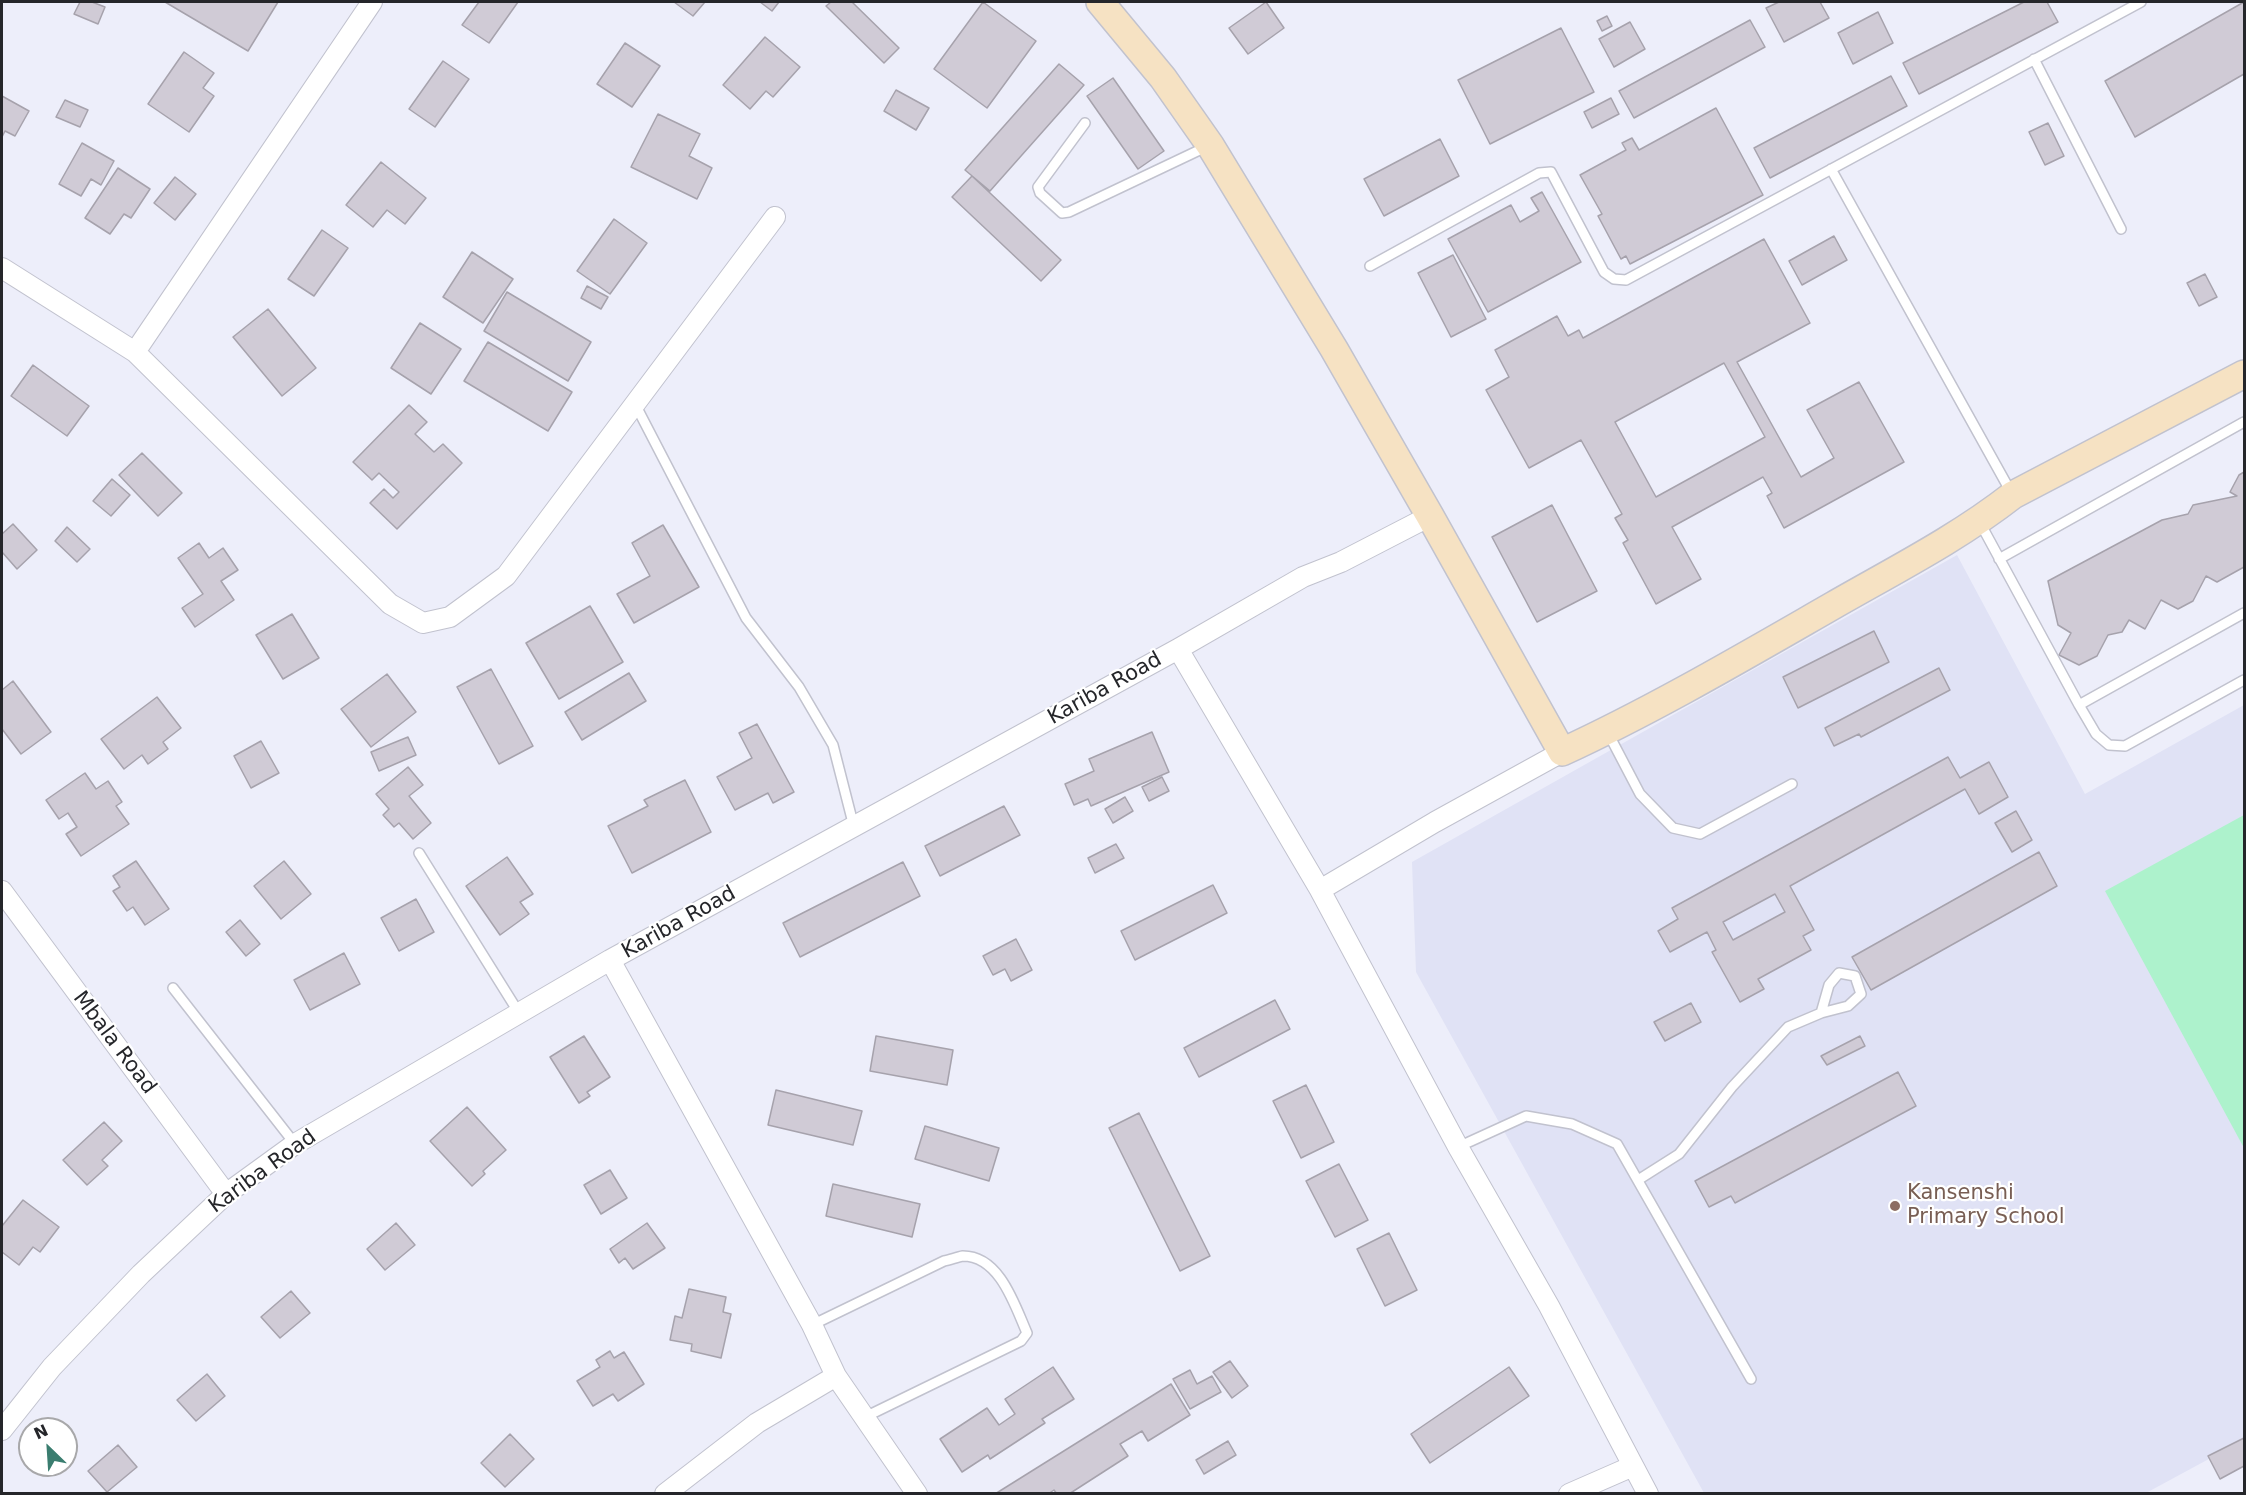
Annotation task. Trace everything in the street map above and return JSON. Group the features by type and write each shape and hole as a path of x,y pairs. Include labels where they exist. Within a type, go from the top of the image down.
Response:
{"street":[{"path":"135,352 372,2"},
{"path":"1100,2 1162,78 1210,145 1334,349 1562,752"},
{"path":"2,268 135,352 390,604 423,623 450,617 506,576 775,217"},
{"path":"1320,890 1435,822 1562,752 1607,731 1979,521 2013,495 2244,374"},
{"name":"Kariba Road","path":"2,1430 52,1367 141,1274 226,1194 295,1144 610,960 1178,649 1303,578 1341,562 1430,516"},
{"path":"1178,649 1320,890 1458,1147 1549,1306 1648,1494"},
{"name":"Mbala Road","path":"2,891 226,1194"},
{"path":"610,960 812,1325 836,1376 917,1494"},
{"path":"665,1494 757,1423 836,1376"},
{"path":"1569,1494 1632,1466"}],"lane":[{"path":"1370,266 1539,173 1551,172 1604,272 1614,279 1626,280 2141,2"},
{"path":"2034,59 2121,229"},
{"path":"1085,123 1038,187 1040,193 1062,213 1069,212 1210,145"},
{"path":"1832,169 2013,495"},
{"path":"635,403 746,618 799,687 833,745 854,827"},
{"path":"1999,559 2244,422"},
{"path":"1979,521 2079,705 2096,734 2109,746 2125,746 2244,680"},
{"path":"2079,705 2244,613"},
{"path":"1607,731 1640,794 1673,828 1700,834 1792,784"},
{"path":"418,853 519,1013"},
{"path":"1638,1180 1679,1154 1732,1087 1788,1027 1821,1013 1848,1006 1861,994 1855,976 1839,973 1828,985 1821,1013"},
{"path":"173,988 295,1144"},
{"path":"1458,1147 1526,1116 1572,1124 1617,1144 1751,1379"},
{"path":"812,1325 945,1262 963,1256 977,1260 995,1270 1006,1286 1027,1333 1025,1337 865,1417"}],"shaded area":[{"name":"Kansenshi Primary School","path":"1957,555 2085,794 2244,705 2244,1440 2146,1493 1704,1493 1416,972 1412,862"}],"green space":[{"path":"2244,815 2244,1148 2105,891"}],"building":[{"path":"80,2 92,2 105,7 98,24 74,14"},
{"path":"165,2 278,2 248,51"},
{"path":"479,2 518,2 489,43 462,25"},
{"path":"674,2 705,2 693,16"},
{"path":"760,2 779,2 772,11"},
{"path":"831,2 852,2 899,48 884,63 826,6"},
{"path":"983,2 1036,41 987,108 934,69"},
{"path":"1266,2 1284,28 1248,54 1229,28"},
{"path":"1779,2 1820,2 1829,18 1784,42 1766,8"},
{"path":"2024,2 2047,2 2058,22 1919,94 1903,63"},
{"path":"2244,2 2244,74 2135,137 2105,81"},
{"path":"1878,12 1893,43 1853,64 1838,33"},
{"path":"1607,16 1612,26 1602,31 1597,21"},
{"path":"1750,20 1765,47 1634,118 1619,91"},
{"path":"1630,22 1645,49 1614,67 1599,39"},
{"path":"1561,28 1594,92 1490,144 1458,80"},
{"path":"765,37 800,67 773,97 766,91 750,109 723,85"},
{"path":"625,43 660,66 632,107 597,84"},
{"path":"184,52 214,73 203,88 214,96 189,132 148,104"},
{"path":"443,61 469,79 435,127 409,109"},
{"path":"1059,64 1084,85 990,191 965,170"},
{"path":"1891,76 1907,106 1770,178 1754,148"},
{"path":"1113,78 1164,151 1138,169 1087,96"},
{"path":"896,90 929,108 916,130 884,111"},
{"path":"2,96 29,111 15,136 5,131 2,137"},
{"path":"1611,98 1619,114 1592,128 1584,112"},
{"path":"65,100 88,110 80,127 56,117"},
{"path":"1716,108 1763,195 1630,264 1626,256 1621,259 1598,216 1602,214 1580,175 1626,150 1622,143 1632,138 1639,150"},
{"path":"658,114 700,134 689,156 712,168 697,199 631,167"},
{"path":"2048,123 2064,156 2045,165 2029,132"},
{"path":"1440,139 1459,176 1384,216 1364,179"},
{"path":"82,143 114,161 101,185 91,179 81,196 59,184"},
{"path":"381,162 426,198 405,224 387,210 373,227 346,205"},
{"path":"118,168 150,189 131,218 124,214 110,234 85,218"},
{"path":"972,176 1061,260 1041,281 952,197"},
{"path":"175,177 196,194 175,220 154,203"},
{"path":"1542,192 1581,262 1488,312 1448,239 1511,205 1520,222 1539,211 1531,198"},
{"path":"614,219 647,243 610,294 577,271"},
{"path":"322,230 348,248 314,296 288,279"},
{"path":"1834,236 1847,260 1802,285 1789,261"},
{"path":"1764,239 1810,323 1737,362 1801,477 1834,458 1807,410 1859,382 1904,462 1784,528 1767,496 1772,493 1763,477 1672,527 1701,579 1656,604 1623,543 1628,540 1615,518 1622,514 1581,440 1529,468 1486,390 1509,377 1495,350 1557,316 1568,336 1579,330 1583,338","holes":["1724,363 1765,437 1656,497 1615,422"]},
{"path":"472,252 513,279 483,323 443,297"},
{"path":"1453,255 1486,319 1451,337 1418,273"},
{"path":"2205,274 2217,297 2199,306 2187,283"},
{"path":"587,286 608,297 601,309 581,298"},
{"path":"507,292 591,342 568,381 484,331"},
{"path":"268,309 316,368 282,396 233,337"},
{"path":"420,323 461,349 431,394 391,368"},
{"path":"488,342 572,392 548,431 464,381"},
{"path":"33,365 89,406 67,436 11,396"},
{"path":"409,405 427,422 415,434 434,452 443,444 462,463 397,529 370,503 384,489 393,498 399,492 379,473 372,480 353,462"},
{"path":"142,453 182,493 158,516 119,475"},
{"path":"2244,472 2244,567 2217,582 2206,576 2193,601 2178,609 2161,600 2145,629 2129,620 2122,632 2108,635 2097,656 2079,665 2059,655 2071,633 2058,625 2048,581 2162,520 2188,514 2193,505 2237,496 2230,492 2239,475"},
{"path":"112,479 130,495 111,516 93,501"},
{"path":"1552,505 1597,591 1537,622 1492,537"},
{"path":"13,524 37,550 17,569 2,552 2,534"},
{"path":"663,525 699,587 634,623 617,594 650,576 632,543"},
{"path":"67,527 90,549 77,562 55,541"},
{"path":"199,543 209,558 223,548 238,570 221,581 234,600 195,627 182,608 203,594 178,558"},
{"path":"590,606 623,662 559,699 526,643"},
{"path":"292,614 319,658 283,679 256,635"},
{"path":"1874,631 1889,662 1798,708 1783,677"},
{"path":"1939,668 1950,690 1861,737 1859,734 1834,746 1825,728"},
{"path":"491,669 533,746 499,764 457,687"},
{"path":"629,673 646,701 582,740 565,712"},
{"path":"387,674 416,712 371,747 341,709"},
{"path":"13,681 51,732 21,754 2,729 2,690"},
{"path":"157,697 181,728 163,742 168,749 148,764 142,755 124,769 101,739"},
{"path":"757,724 794,792 773,803 768,793 735,810 717,777 752,758 739,733"},
{"path":"1152,732 1169,772 1091,806 1088,799 1074,805 1065,784 1094,771 1089,759"},
{"path":"408,737 416,755 379,771 371,752"},
{"path":"261,741 279,773 251,788 234,756"},
{"path":"1948,757 1960,778 1989,762 2008,797 1979,814 1965,789 1790,886 1814,930 1803,936 1811,950 1758,979 1764,989 1740,1002 1712,952 1716,950 1707,932 1670,952 1658,931 1678,919 1672,908","holes":["1775,894 1785,912 1733,940 1723,922"]},
{"path":"408,767 423,785 409,796 431,823 413,839 399,823 394,827 383,815 389,809 376,794"},
{"path":"85,773 96,789 108,781 122,802 116,806 129,824 81,856 66,834 77,827 68,813 59,819 46,800"},
{"path":"1162,777 1169,791 1149,801 1142,787"},
{"path":"685,780 711,832 632,873 608,826 648,806 644,800"},
{"path":"1125,797 1133,811 1113,823 1105,809"},
{"path":"1004,806 1020,835 940,876 925,846"},
{"path":"2016,811 2032,840 2012,852 1995,823"},
{"path":"1116,844 1124,858 1095,873 1088,858"},
{"path":"2039,852 2057,886 1871,990 1852,957"},
{"path":"507,857 533,894 520,902 529,914 500,935 466,886"},
{"path":"136,861 169,909 145,925 133,907 127,911 113,891 120,887 113,876"},
{"path":"284,861 311,894 281,919 254,886"},
{"path":"903,862 920,896 800,957 783,923"},
{"path":"1213,885 1227,913 1135,960 1121,931"},
{"path":"416,899 434,932 399,951 381,918"},
{"path":"240,920 260,944 246,956 226,932"},
{"path":"1016,939 1032,970 1011,981 1005,969 993,975 983,956"},
{"path":"344,953 360,984 310,1010 294,980"},
{"path":"1275,1000 1290,1029 1199,1077 1184,1048"},
{"path":"1691,1003 1701,1022 1665,1041 1654,1022"},
{"path":"584,1036 610,1077 587,1092 590,1096 579,1103 550,1057"},
{"path":"876,1036 953,1050 947,1085 870,1071"},
{"path":"1860,1036 1865,1046 1827,1065 1821,1056"},
{"path":"1898,1072 1916,1106 1735,1203 1731,1196 1709,1207 1695,1181"},
{"path":"1306,1085 1334,1142 1301,1158 1273,1101"},
{"path":"776,1090 862,1111 853,1145 768,1125"},
{"path":"467,1107 506,1150 483,1171 485,1174 472,1186 430,1141"},
{"path":"1139,1113 1210,1256 1180,1271 1109,1128"},
{"path":"104,1122 122,1141 102,1160 108,1166 87,1185 63,1160"},
{"path":"925,1126 999,1148 989,1181 915,1159"},
{"path":"1339,1164 1368,1220 1335,1237 1306,1181"},
{"path":"610,1170 627,1198 601,1214 584,1185"},
{"path":"833,1184 920,1204 912,1237 826,1216"},
{"path":"23,1200 59,1227 40,1252 33,1247 19,1265 2,1252 2,1226"},
{"path":"396,1223 415,1245 385,1270 367,1249"},
{"path":"647,1223 665,1248 633,1269 625,1258 619,1263 610,1249"},
{"path":"1389,1233 1417,1290 1385,1306 1357,1249"},
{"path":"689,1289 726,1297 723,1312 731,1314 721,1358 691,1351 692,1344 670,1340 675,1316 682,1318"},
{"path":"291,1291 310,1313 280,1338 261,1317"},
{"path":"610,1351 614,1358 624,1352 644,1384 618,1401 613,1394 593,1406 577,1381 600,1367 596,1360"},
{"path":"1230,1361 1248,1386 1232,1398 1213,1372"},
{"path":"1053,1367 1074,1399 1042,1419 1045,1423 990,1459 988,1455 962,1472 940,1439 987,1408 999,1425 1015,1414 1005,1399"},
{"path":"1509,1367 1529,1396 1430,1463 1411,1434"},
{"path":"1190,1370 1197,1384 1212,1376 1221,1392 1190,1409 1173,1379"},
{"path":"207,1374 225,1396 196,1421 177,1400"},
{"path":"1171,1384 1190,1415 1148,1441 1142,1431 1120,1444 1128,1456 1069,1494 1057,1494 1054,1490 1048,1494 995,1494"},
{"path":"510,1434 534,1459 505,1487 481,1463"},
{"path":"2244,1438 2244,1466 2220,1479 2208,1456"},
{"path":"1228,1441 1236,1455 1204,1474 1196,1460"},
{"path":"118,1445 137,1467 107,1492 88,1471"}],"place":[{"name":"Kansenshi Primary School","path":"1895,1206"}]}
